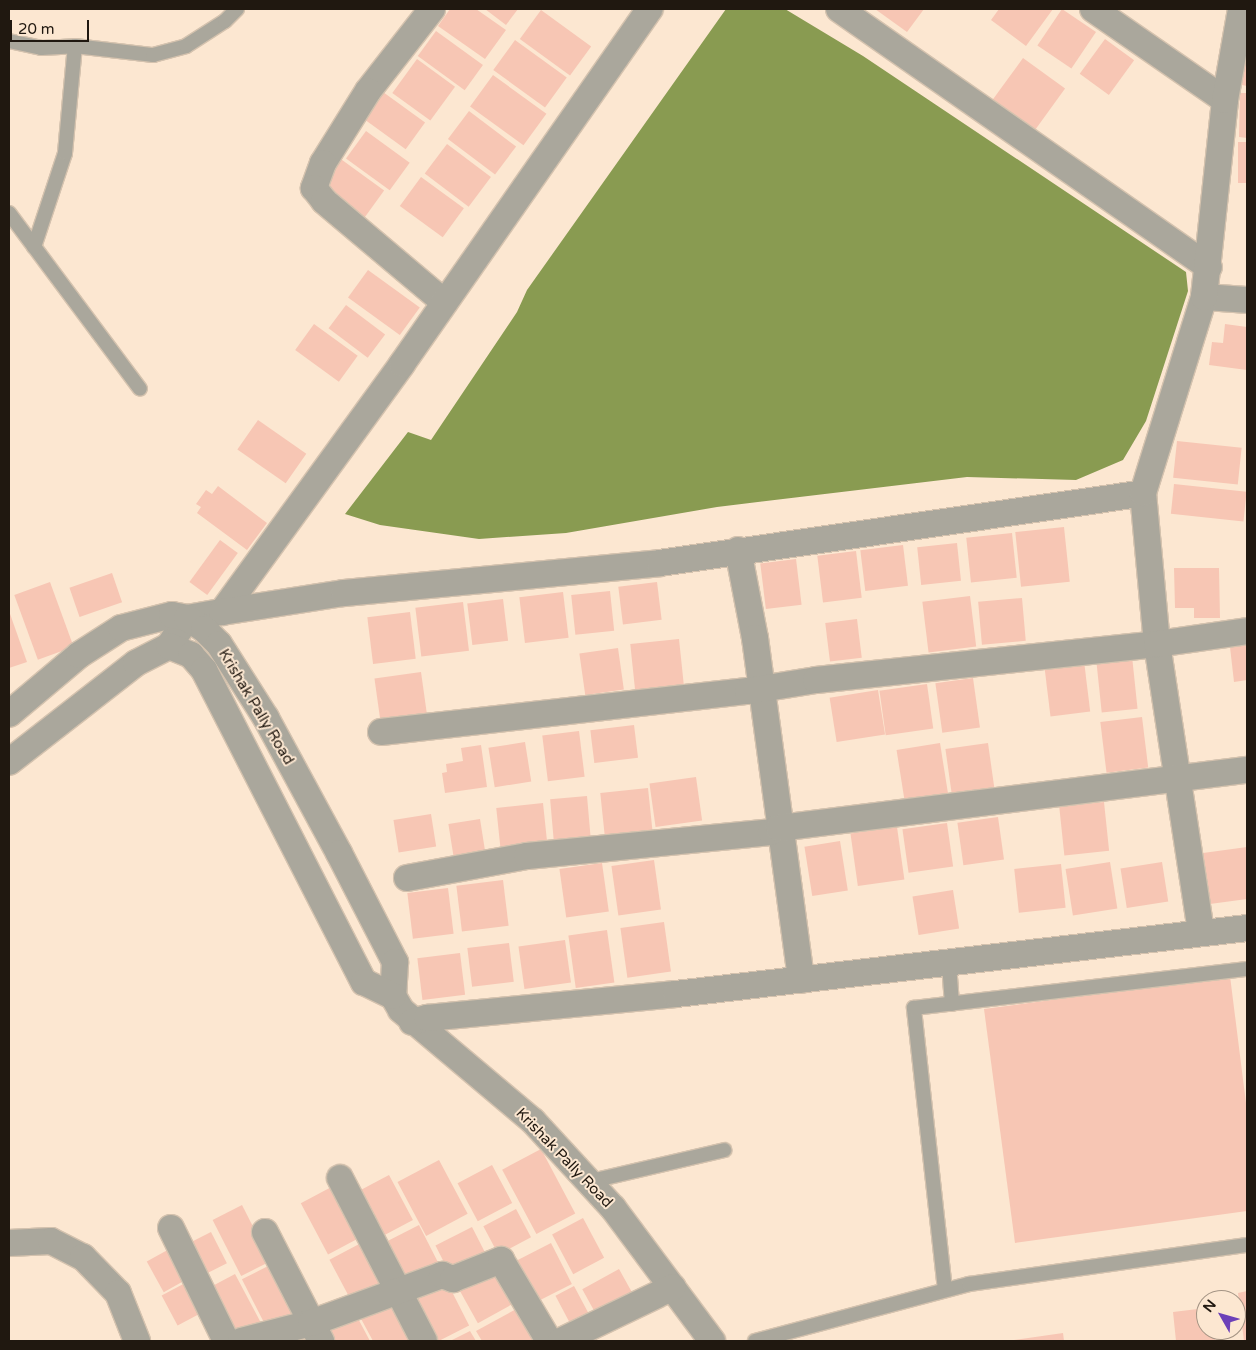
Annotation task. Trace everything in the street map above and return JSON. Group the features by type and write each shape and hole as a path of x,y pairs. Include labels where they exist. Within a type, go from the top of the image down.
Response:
{"street":[{"path":"432,9 368,91 323,163 314,188 324,201 444,302"},
{"path":"838,9 1209,267"},
{"path":"1093,9 1224,100"},
{"path":"1201,932 1157,644 1143,493 1204,297 1209,267 1224,100 1241,9"},
{"path":"222,612 444,302 647,10"},
{"path":"1204,297 1247,300"},
{"path":"9,714 79,655 121,628 172,615 187,618 344,593 660,563 738,550 1143,493"},
{"path":"738,550 762,688 779,828 802,980"},
{"path":"9,762 136,663 170,646 187,618"},
{"name":"Krishak Pally Road","path":"187,618 219,644 292,766 395,962 393,996"},
{"path":"381,732 1157,644 1247,631"},
{"name":"Krishak Pally Road","path":"170,646 191,655 204,670 364,982 393,996 412,1022 533,1121 587,1182 613,1208 712,1341"},
{"path":"407,878 526,856 771,832 779,828 1247,770"},
{"path":"412,1022 427,1018 949,964 1201,932 1247,928"},
{"path":"340,1178 397,1292 424,1341"},
{"path":"171,1228 226,1341"},
{"path":"265,1232 316,1332"},
{"path":"9,1243 51,1241 83,1257 118,1293 137,1341"},
{"path":"241,1341 316,1332 397,1292 442,1275 453,1279 501,1260 549,1341"},
{"path":"562,1341 673,1287"}],"lane":[{"path":"9,41 41,48 74,46 154,55 186,46 225,21 237,9"},
{"path":"34,247 65,153 74,46"},
{"path":"9,213 140,389"},
{"path":"949,964 952,1004"},
{"path":"945,1290 914,1008 1247,969"},
{"path":"587,1182 724,1150"},
{"path":"755,1341 945,1290 1247,1245"}],"shaded area":[{"path":"726,9 785,9 863,56 1186,272 1188,291 1146,421 1123,460 1076,480 967,477 717,507 566,533 479,539 380,525 345,514 408,432 431,440 517,312 527,290"}],"building":[{"path":"450,9 476,9 506,30 485,59 438,26"},
{"path":"485,9 518,9 506,25"},
{"path":"875,9 924,9 907,32"},
{"path":"999,9 1053,9 1026,46 991,20"},
{"path":"1062,9 1096,32 1071,68 1037,45"},
{"path":"541,10 591,46 570,76 520,39"},
{"path":"436,31 483,65 465,90 418,56"},
{"path":"1105,39 1134,60 1109,95 1080,74"},
{"path":"515,40 567,78 545,108 493,70"},
{"path":"1247,44 1247,86 1242,85"},
{"path":"1023,58 1065,89 1035,131 992,100"},
{"path":"417,59 455,87 430,121 392,93"},
{"path":"493,75 546,114 523,145 470,107"},
{"path":"383,92 425,123 406,149 364,119"},
{"path":"1240,93 1247,93 1247,138 1239,137"},
{"path":"469,111 516,147 495,174 448,139"},
{"path":"366,131 410,163 390,190 346,159"},
{"path":"1238,142 1247,142 1247,183 1238,183"},
{"path":"447,144 491,177 469,207 425,174"},
{"path":"338,157 384,191 363,220 317,186"},
{"path":"421,177 464,208 443,237 400,206"},
{"path":"368,270 420,308 400,335 348,298"},
{"path":"346,305 385,334 368,358 329,328"},
{"path":"314,324 358,356 339,382 295,350"},
{"path":"1225,324 1247,327 1247,370 1209,365 1212,342 1223,343"},
{"path":"258,420 306,454 286,483 237,449"},
{"path":"1177,441 1242,448 1238,485 1173,478"},
{"path":"1174,484 1247,492 1243,521 1171,514"},
{"path":"218,486 267,523 247,550 197,513 201,507 196,504 206,490 212,494"},
{"path":"1064,527 1070,582 1021,587 1015,532"},
{"path":"1012,533 1017,578 971,583 966,538"},
{"path":"220,540 238,553 207,595 189,582"},
{"path":"957,543 961,581 921,585 917,547"},
{"path":"903,545 908,586 865,591 860,550"},
{"path":"856,551 862,598 823,602 817,556"},
{"path":"796,559 802,605 766,609 760,563"},
{"path":"1174,568 1219,568 1220,618 1194,618 1194,608 1175,608"},
{"path":"112,573 122,602 80,617 69,588"},
{"path":"50,582 74,647 38,660 14,595"},
{"path":"657,582 662,620 623,624 618,587"},
{"path":"610,591 614,631 575,635 571,595"},
{"path":"563,592 569,638 525,643 519,597"},
{"path":"970,596 976,647 929,652 922,602"},
{"path":"1022,598 1026,641 982,645 978,602"},
{"path":"503,599 508,641 472,645 467,603"},
{"path":"463,602 469,651 421,656 415,608"},
{"path":"9,611 27,662 9,668"},
{"path":"410,612 416,659 373,664 367,617"},
{"path":"857,619 862,658 830,662 825,623"},
{"path":"679,639 684,685 635,690 630,644"},
{"path":"1247,645 1247,680 1234,682 1230,647"},
{"path":"618,648 624,690 585,695 579,653"},
{"path":"1132,656 1138,709 1102,712 1096,660"},
{"path":"1084,661 1090,712 1051,716 1044,666"},
{"path":"421,672 428,721 381,727 374,679"},
{"path":"973,678 980,728 942,733 935,683"},
{"path":"927,684 933,729 886,735 879,691"},
{"path":"878,690 885,734 837,742 830,698"},
{"path":"1142,717 1148,768 1107,773 1100,722"},
{"path":"634,725 638,758 594,763 590,730"},
{"path":"579,731 585,777 548,781 542,736"},
{"path":"525,742 531,782 495,787 488,748"},
{"path":"940,743 948,796 905,803 897,750"},
{"path":"988,743 994,788 952,794 945,749"},
{"path":"481,745 487,787 445,793 442,773 447,772 446,764 463,761 461,748"},
{"path":"696,777 702,821 656,827 649,784"},
{"path":"648,788 653,835 605,840 600,793"},
{"path":"587,796 591,839 554,842 550,799"},
{"path":"1104,802 1109,851 1064,855 1059,807"},
{"path":"543,803 547,844 501,849 496,808"},
{"path":"431,814 436,847 399,853 393,820"},
{"path":"998,817 1004,860 963,865 957,823"},
{"path":"480,819 486,856 454,861 448,824"},
{"path":"947,823 953,867 909,873 902,829"},
{"path":"897,827 904,879 858,886 850,834"},
{"path":"840,841 848,890 812,896 804,847"},
{"path":"1247,847 1247,899 1210,904 1203,853"},
{"path":"654,860 661,910 618,915 611,866"},
{"path":"1110,862 1117,908 1073,915 1066,869"},
{"path":"1162,862 1168,902 1127,908 1121,869"},
{"path":"602,863 609,912 566,918 559,869"},
{"path":"1061,864 1066,908 1019,913 1014,869"},
{"path":"503,880 509,926 462,931 456,886"},
{"path":"448,888 454,934 413,939 407,893"},
{"path":"953,890 959,929 919,935 913,896"},
{"path":"664,922 671,972 627,978 620,928"},
{"path":"607,930 614,982 576,988 568,935"},
{"path":"565,940 571,983 524,989 518,947"},
{"path":"509,943 514,982 472,987 467,948"},
{"path":"460,953 465,995 422,1000 417,958"},
{"path":"1230,976 1247,1111 1247,1211 1015,1243 984,1009"},
{"path":"541,1149 575,1213 536,1234 502,1170"},
{"path":"439,1160 468,1214 426,1236 398,1182"},
{"path":"492,1165 512,1203 478,1221 458,1183"},
{"path":"389,1175 413,1220 379,1238 355,1193"},
{"path":"337,1184 364,1235 328,1254 301,1203"},
{"path":"242,1205 271,1261 241,1276 213,1220"},
{"path":"516,1209 531,1237 498,1255 483,1226"},
{"path":"583,1218 604,1258 573,1274 552,1234"},
{"path":"419,1225 439,1264 400,1284 380,1245"},
{"path":"472,1227 486,1255 450,1273 435,1246"},
{"path":"211,1232 227,1263 200,1277 184,1246"},
{"path":"363,1242 387,1288 354,1306 329,1260"},
{"path":"551,1243 572,1284 531,1305 510,1264"},
{"path":"173,1247 190,1278 164,1292 147,1262"},
{"path":"274,1263 299,1312 267,1328 242,1279"},
{"path":"493,1268 513,1304 478,1323 458,1287"},
{"path":"619,1269 635,1298 598,1318 582,1289"},
{"path":"235,1274 262,1325 234,1340 207,1289"},
{"path":"446,1280 469,1325 439,1341 434,1341 412,1297"},
{"path":"189,1281 205,1311 178,1326 162,1296"},
{"path":"574,1286 592,1320 573,1329 555,1296"},
{"path":"1246,1291 1247,1341 1244,1341 1246,1340"},
{"path":"394,1297 417,1341 373,1341 359,1315"},
{"path":"518,1308 535,1341 482,1341 476,1331"},
{"path":"1196,1309 1196,1340 1215,1341 1176,1341 1173,1312"},
{"path":"354,1311 370,1341 327,1341 321,1329"},
{"path":"470,1331 476,1341 450,1341"},
{"path":"1063,1333 1064,1341 1014,1341 1014,1340"}]}
